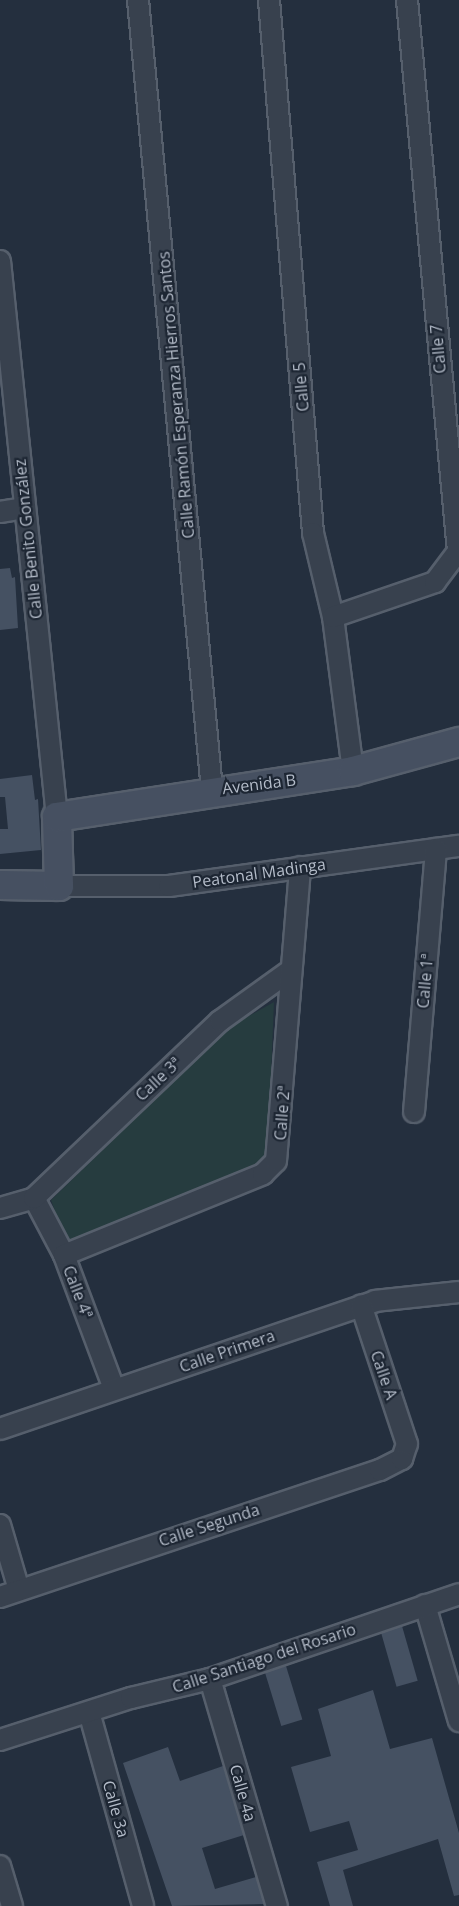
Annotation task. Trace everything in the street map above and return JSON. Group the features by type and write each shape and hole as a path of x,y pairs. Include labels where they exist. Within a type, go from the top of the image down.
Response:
{"main road":[{"name":"Avenida B","path":"57,817 212,790 353,771 459,742"},
{"path":"0,885 59,886 57,817"}],"street":[{"name":"Calle Ramón Esperanza Hierros Santos","path":"138,0 212,790"},
{"name":"Calle 5","path":"269,0 313,533 333,617 353,771"},
{"name":"Calle 7","path":"333,617 435,582 458,552 407,0"},
{"name":"Calle Benito González","path":"0,261 57,817"},
{"path":"0,512 24,508"},
{"name":"Peatonal Madinga","path":"59,886 169,886 459,846"},
{"name":"Calle 1ª","path":"414,1112 436,849"},
{"name":"Calle 2ª","path":"64,1255 270,1169 279,1151 300,867"},
{"name":"Calle 3ª","path":"34,1198 220,1021 291,970"},
{"path":"0,1208 34,1198"},
{"name":"Calle 4ª","path":"34,1198 64,1255 114,1389"},
{"name":"Calle Primera","path":"0,1429 361,1305 390,1298 459,1292"},
{"name":"Calle A","path":"361,1305 407,1444"},
{"name":"Calle Segunda","path":"0,1596 380,1470 402,1459 407,1444"},
{"path":"0,1525 19,1590"},
{"name":"Calle Santiago del Rosario","path":"0,1740 88,1712 210,1679 459,1594"},
{"path":"425,1605 459,1721"},
{"name":"Calle 4a","path":"210,1679 277,1906"},
{"name":"Calle 3a","path":"88,1712 143,1906"},
{"path":"0,1866 12,1906"}],"green space":[{"path":"274,1002 268,1149 258,1168 67,1244 51,1200 231,1026"}],"building":[{"path":"10,568 12,578 15,577 18,628 0,630 0,569"},
{"path":"32,775 35,800 38,799 41,850 0,854 0,829 8,829 5,797 0,797 0,779"},
{"path":"402,1626 418,1681 397,1687 381,1632"},
{"path":"286,1666 302,1720 281,1726 265,1672"},
{"path":"373,1690 390,1749 432,1738 459,1833 459,1895 454,1896 438,1839 343,1870 353,1906 330,1906 317,1862 358,1850 349,1821 310,1832 291,1767 331,1756 318,1709"},
{"path":"168,1747 180,1781 223,1766 244,1835 202,1848 215,1889 256,1877 264,1904 172,1906 123,1763"}]}
